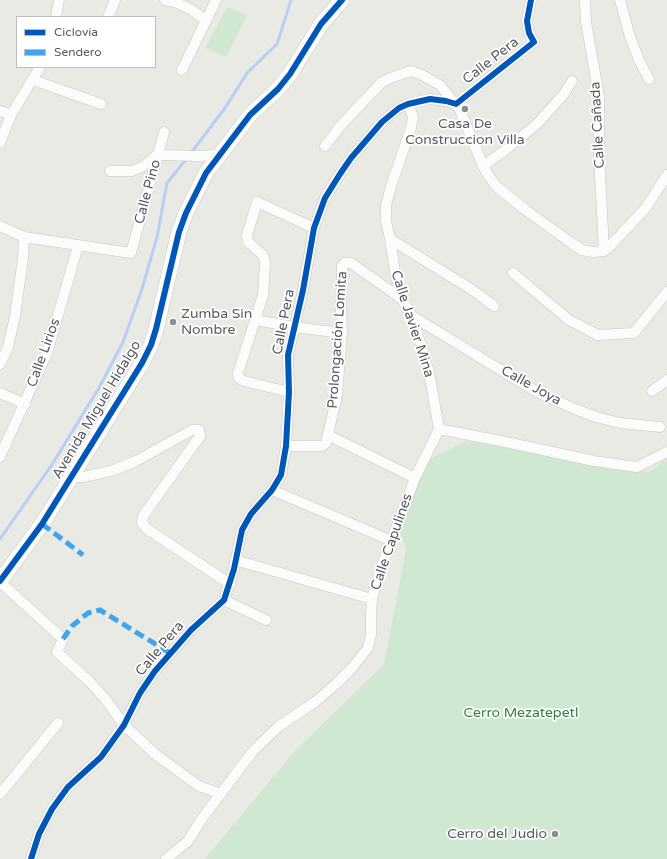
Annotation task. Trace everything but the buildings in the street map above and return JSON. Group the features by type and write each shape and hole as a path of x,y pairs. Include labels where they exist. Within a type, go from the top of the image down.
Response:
{"street":[{"path":"56,16 59,0"},
{"path":"108,16 115,0"},
{"path":"165,0 177,3 192,10 206,21"},
{"path":"182,70 216,0"},
{"name":"Avenida Miguel Hidalgo","path":"0,582 42,524 142,363 151,345 156,329 177,240 186,213 206,173 250,116 278,89 290,74 321,24 342,0"},
{"name":"Calle Pera","path":"31,859 39,834 52,809 68,787 101,757 124,725 140,692 155,671 191,630 224,600 230,584 242,530 252,514 272,490 281,475 286,446 289,392 288,355 303,290 314,228 325,198 351,158 382,122 399,108 408,104 430,99 456,104 534,42 529,32 528,21 531,0"},
{"name":"Calle Cañada","path":"585,0 586,22 599,96 604,251"},
{"path":"620,0 630,37 639,60 649,79"},
{"path":"0,143 11,115 39,68"},
{"path":"325,146 342,124 382,82 411,71 422,75 440,85 456,104 484,166 496,186 553,230 582,250 593,252 604,251 608,248 645,208 667,175"},
{"path":"33,80 101,104"},
{"path":"484,166 537,124 564,94 572,81"},
{"name":"Calle Javier Mina","path":"408,104 413,117 411,128 391,186 386,205 386,221 395,272 402,299 412,316 429,372 439,429"},
{"path":"0,111 11,115"},
{"name":"Calle Pino","path":"78,246 131,253 160,156 164,132"},
{"path":"110,171 132,171 144,166 160,156 200,156 220,154"},
{"path":"289,392 244,381 239,378 238,373 263,295 265,262 263,255 248,242 247,235 257,202 314,228"},
{"path":"0,226 24,237 78,246"},
{"path":"0,364 8,347 16,316 24,237"},
{"path":"390,239 471,289 494,306"},
{"name":"Calle Lirios","path":"0,457 47,353 78,246"},
{"name":"Prolongación Lomita","path":"328,435 337,395 342,333 342,266 346,263 351,263 402,299"},
{"path":"513,273 569,320 598,335 634,333 667,292"},
{"name":"Calle Joya","path":"412,316 537,392 575,409 596,417 620,423 660,426"},
{"path":"256,320 294,327 342,333"},
{"path":"652,391 667,380"},
{"path":"0,393 25,404"},
{"path":"439,429 594,461 637,467 667,452"},
{"name":"Calle Capulines","path":"166,859 188,841 201,820 240,766 253,751 279,726 315,702 336,684 352,668 368,648 372,635 372,599 379,573 414,478 439,429"},
{"path":"71,477 83,477 111,471 136,461 192,430 199,430 200,436 142,516 142,523 147,529 230,584"},
{"path":"286,446 324,446 328,435 414,478"},
{"path":"272,490 392,541"},
{"path":"235,560 372,599"},
{"path":"0,582 63,639 57,652 90,682 106,700 124,725 155,754 199,786 221,794"},
{"path":"224,600 266,620"},
{"path":"0,794 58,723"}],"green space":[{"path":"227,7 247,15 226,57 205,48"},
{"name":"Cerro Mezatepetl","path":"467,441 649,472 667,459 667,859 205,859 295,751 384,664 406,549 399,528 424,462"}],"waterway":[{"path":"191,153 225,108 247,73 277,44 291,0"},
{"path":"0,539 51,466 99,388 123,342 142,289 157,237 167,183 187,158"}],"marked path":[{"path":"42,524 83,555"},
{"path":"63,639 72,626 88,613 100,610 170,653"}],"cycle path":[{"path":"0,581 42,524 142,363 151,345 156,329 179,232 186,213 206,173 250,115 278,89 290,74 321,24 342,0"},
{"path":"31,859 39,834 52,809 68,787 101,757 124,725 140,693 155,671 191,630 224,600 234,569 242,530 251,514 272,490 281,475 286,446 289,392 288,355 303,290 314,228 325,198 351,158 382,122 399,108 408,104 430,99 456,104 534,42 529,33 527,21 531,0"}],"place":[{"name":"Casa De Construccion Villa","path":"465,109"},
{"name":"Zumba Sin Nombre","path":"173,322"},
{"name":"Cerro del Judio","path":"555,834"}]}
